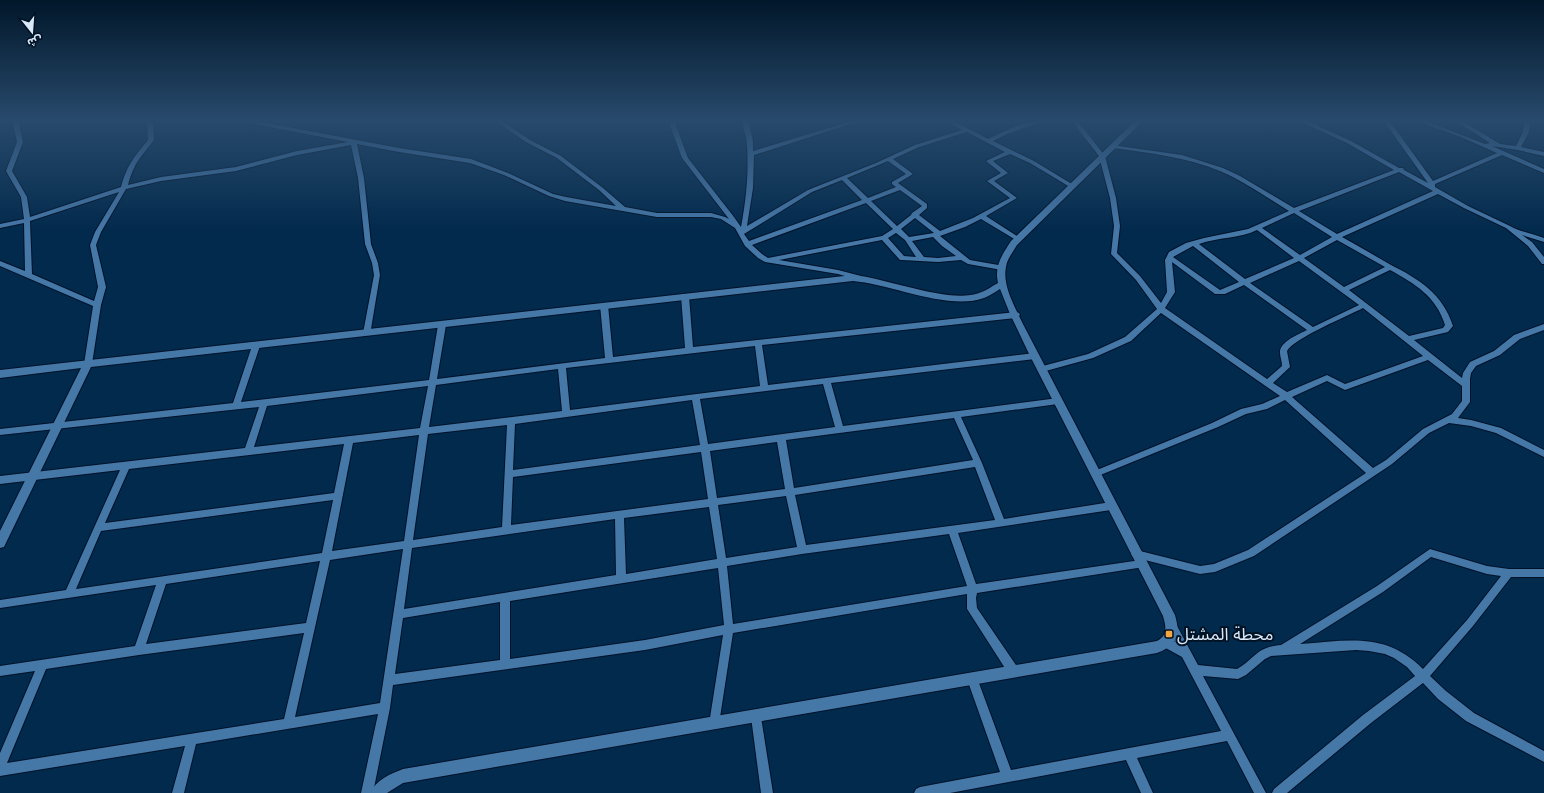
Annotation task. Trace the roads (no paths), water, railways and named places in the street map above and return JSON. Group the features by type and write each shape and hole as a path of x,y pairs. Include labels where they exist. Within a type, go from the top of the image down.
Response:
{"street":[{"path":"14,157 9,171 24,196 27,220 29,276"},
{"path":"1,539 88,364 97,305 102,287 93,246 98,232 124,188 129,170 137,157"},
{"path":"0,226 27,220 124,188 169,178 236,169 282,157"},
{"path":"359,157 368,244 376,263 377,275 367,333"},
{"path":"445,157 471,161 506,174 557,197 665,216 716,216 726,220 741,231"},
{"path":"558,157 601,189 624,209"},
{"path":"685,157 732,218 741,231 747,244 760,256 767,260 838,272 921,293 961,299 981,296 1003,284"},
{"path":"741,231 749,201 751,157"},
{"path":"741,231 810,191 893,157"},
{"path":"907,239 926,238 960,227 1014,198 990,181 1005,173 989,161 998,157"},
{"path":"1021,157 1072,186"},
{"path":"377,793 384,785 393,779 403,776 756,717 1157,647 1166,642 1172,634 1169,615 1111,506 1035,356 1003,284 1002,268 1009,251 1018,239 1101,157"},
{"path":"1102,157 1113,198 1117,226 1113,248 1114,254 1134,274 1161,309 1286,396 1372,473"},
{"path":"1185,157 1221,169 1238,177 1427,290 1443,310 1449,326 1444,330 1407,339"},
{"path":"1378,157 1466,206 1508,227 1544,240"},
{"path":"1413,157 1434,187"},
{"path":"1169,257 1219,292 1300,258 1488,157"},
{"path":"1515,157 1544,171"},
{"path":"767,260 884,238 897,230 925,206 894,183 910,174 889,159"},
{"path":"1042,369 1090,356 1128,339 1161,309 1171,292 1168,269 1169,257 1173,252 1194,243 1217,237 1243,233 1258,228 1362,183 1401,169"},
{"path":"843,178 866,202 907,239 921,258"},
{"path":"747,244 866,202 900,188"},
{"path":"914,214 938,234 962,258 971,263 1002,268"},
{"path":"981,216 1018,239"},
{"path":"1508,227 1530,244 1544,262"},
{"path":"1258,228 1364,305 1466,385"},
{"path":"884,238 901,257 938,260 962,258"},
{"path":"1194,243 1244,282 1312,330"},
{"path":"0,263 97,305"},
{"path":"1343,290 1391,268"},
{"path":"0,374 256,346 604,305 860,278"},
{"path":"686,296 689,350"},
{"path":"604,305 608,360"},
{"path":"1268,383 1286,367 1284,350 1286,347 1312,330 1364,305"},
{"path":"0,432 264,403 689,350 1016,315"},
{"path":"367,793 390,680 424,430 442,324"},
{"path":"390,680 646,645 729,629 973,589 1139,559 1200,570 1215,568 1251,553 1389,462 1426,431 1455,416 1466,402 1468,373 1473,364 1497,353 1517,337 1544,327"},
{"path":"758,343 764,388"},
{"path":"236,405 256,346"},
{"path":"0,480 510,421 694,396 1035,356"},
{"path":"1095,474 1215,425 1244,411 1264,407 1327,378 1345,387 1430,356"},
{"path":"562,366 566,413"},
{"path":"826,381 840,429"},
{"path":"694,396 705,448 722,563 729,629 714,724"},
{"path":"508,474 1058,401"},
{"path":"248,452 264,403"},
{"path":"956,414 978,463 1001,523"},
{"path":"1449,420 1471,423 1498,430 1544,454"},
{"path":"506,530 510,421"},
{"path":"781,438 802,550"},
{"path":"289,722 311,627 349,440"},
{"path":"0,604 506,530 790,492 978,463"},
{"path":"69,594 126,466"},
{"path":"98,528 338,496"},
{"path":"399,614 802,550 1001,523 1111,506"},
{"path":"619,515 621,578"},
{"path":"952,529 973,589 971,598 972,609 1014,672"},
{"path":"1283,650 1380,590 1430,553 1487,570 1509,573 1544,573"},
{"path":"1278,793 1367,719 1423,676 1470,623 1509,573"},
{"path":"139,650 164,580"},
{"path":"505,598 505,664"},
{"path":"0,671 139,650 311,627"},
{"path":"1172,628 1188,655 1260,793"},
{"path":"1166,642 1188,655"},
{"path":"1196,670 1238,674 1242,673 1262,654 1283,650 1322,646 1369,646 1386,649 1411,664 1442,695 1470,716 1544,757"},
{"path":"0,766 43,665"},
{"path":"972,679 1007,776"},
{"path":"0,770 289,722 385,708"},
{"path":"756,717 767,793"},
{"path":"920,793 1229,735"},
{"path":"178,793 192,739"},
{"path":"1129,753 1147,793"}],"place":[{"name":"محطة المشتل","path":"1169,634"}]}
